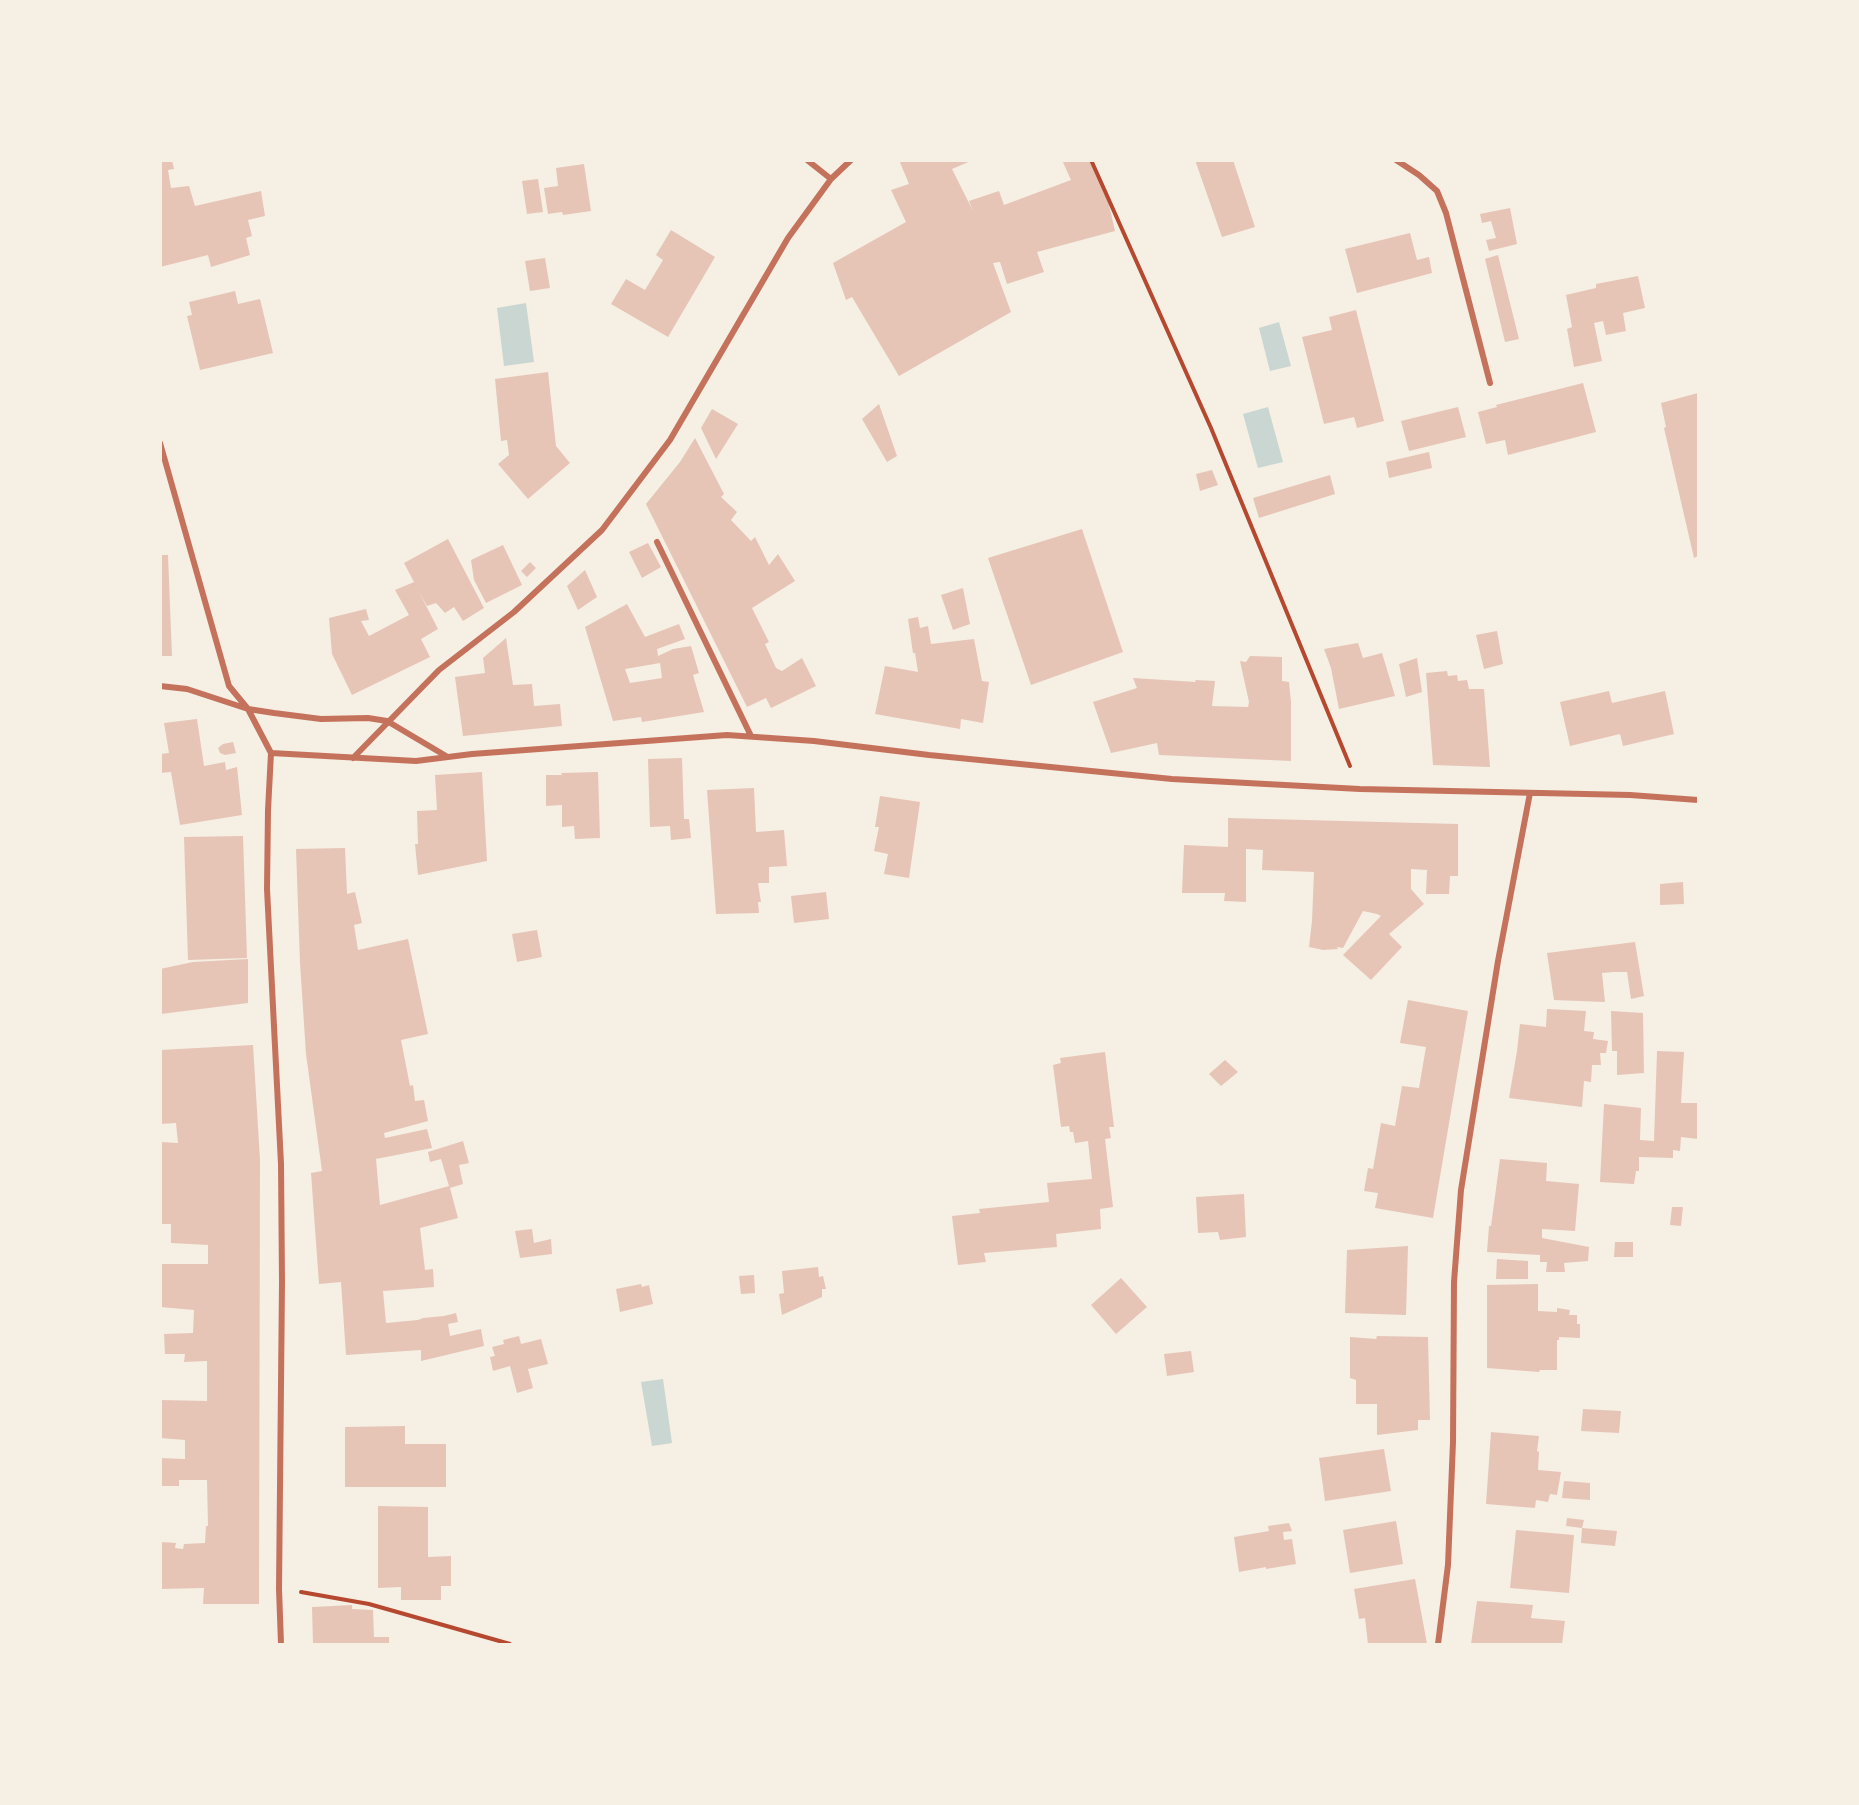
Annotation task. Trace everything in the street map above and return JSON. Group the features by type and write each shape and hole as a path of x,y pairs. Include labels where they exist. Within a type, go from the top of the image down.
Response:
{"street":[{"path":"807,160 831,179"},
{"path":"353,758 439,670 513,612 602,530 670,440 788,238 831,179 851,160"},
{"path":"1396,160 1437,191 1446,213 1490,383"},
{"path":"160,443 229,686 248,709 271,753 267,889 281,1164 279,1589 281,1644"},
{"path":"657,542 751,736"},
{"path":"160,686 188,689 248,709 321,719 368,718 387,721 447,756"},
{"path":"271,753 416,761 447,756 715,736 751,736 1172,779 1360,789 1630,795 1698,800"},
{"path":"1438,1644 1448,1565 1453,1442 1454,1282 1461,1190 1498,961 1530,793"}],"path":[{"path":"1091,160 1211,428 1360,789"},
{"path":"279,1589 369,1604 510,1644"}],"shaded area":[{"path":"526,303 534,362 504,366 497,308"},
{"path":"1279,322 1291,366 1270,371 1259,328"},
{"path":"1268,407 1283,462 1258,468 1243,414"},
{"path":"663,1379 672,1443 652,1446 641,1382"}],"building":[{"path":"160,160 172,160 174,169 168,170 171,188 189,186 195,206 261,191 265,216 248,220 252,236 246,238 250,255 211,267 208,255 160,267"},
{"path":"899,160 973,160 952,169 973,211 969,201 999,191 1004,205 1071,180 1062,160 1089,160 1109,205 1115,231 1037,252 1044,272 1007,284 1000,262 993,263 1011,312 899,376 852,297 846,300 833,263 906,222 891,190 909,184"},
{"path":"1195,160 1233,160 1255,227 1222,237"},
{"path":"584,164 591,211 563,215 562,212 548,214 544,188 558,186 556,168"},
{"path":"538,179 543,212 527,214 522,181"},
{"path":"1510,208 1517,244 1489,251 1486,240 1496,238 1491,221 1482,223 1480,214"},
{"path":"671,230 715,257 668,337 611,304 626,279 645,290 663,260 656,255"},
{"path":"1410,233 1417,260 1429,257 1432,273 1357,293 1345,249"},
{"path":"1498,255 1519,339 1505,342 1485,259"},
{"path":"545,258 550,288 530,291 525,261"},
{"path":"1638,276 1645,308 1623,313 1626,331 1606,335 1603,321 1594,323 1602,361 1574,367 1567,329 1572,327 1566,295 1596,288 1596,284"},
{"path":"235,291 238,304 260,299 273,353 200,370 187,316 192,315 189,302"},
{"path":"1356,310 1384,421 1357,428 1354,417 1324,424 1302,337 1332,330 1329,317"},
{"path":"548,372 556,446 570,463 528,499 498,464 509,455 507,440 501,441 495,379"},
{"path":"1583,383 1596,432 1508,455 1505,440 1486,444 1478,412 1497,407 1496,405"},
{"path":"1698,393 1698,556 1694,558 1664,428 1666,427 1661,403"},
{"path":"879,404 897,456 887,462 862,419"},
{"path":"1458,407 1466,437 1409,451 1401,421"},
{"path":"712,409 738,424 716,459 701,428"},
{"path":"695,438 724,494 721,497 737,512 731,520 751,541 755,537 769,565 778,554 795,581 752,608 769,642 765,644 776,668 782,671 802,658 816,686 771,708 766,698 747,707 646,504 680,462"},
{"path":"1429,452 1432,468 1389,478 1386,462"},
{"path":"1212,470 1218,485 1200,491 1196,474"},
{"path":"1330,475 1335,494 1259,518 1253,498"},
{"path":"1082,529 1123,652 1031,685 988,558"},
{"path":"448,539 484,608 463,621 454,607 445,613 436,603 427,606 419,592 438,629 421,639 430,657 352,695 332,654 329,618 366,609 369,620 361,621 369,636 409,615 395,590 414,582 404,563"},
{"path":"648,543 661,567 642,578 629,552"},
{"path":"503,545 522,585 486,603 474,580 471,560"},
{"path":"160,555 168,555 172,656 160,656"},
{"path":"530,562 536,568 527,577 521,571"},
{"path":"585,570 597,597 578,610 567,586"},
{"path":"963,588 970,624 953,630 941,595"},
{"path":"627,604 645,637 679,624 685,639 657,649 658,656 673,649 691,646 699,673 693,675 704,712 642,722 641,717 613,721 585,627","holes":["660,663 662,678 630,683 625,669"]},
{"path":"918,617 920,628 928,626 931,644 974,639 982,681 989,682 983,723 961,719 960,729 875,714 885,666 918,672 908,619"},
{"path":"1497,631 1503,664 1484,669 1476,635"},
{"path":"506,638 513,685 532,684 534,706 560,704 562,726 463,736 455,677 485,673 483,658"},
{"path":"1358,643 1363,658 1382,653 1395,696 1339,709 1331,668 1324,649"},
{"path":"1250,656 1282,657 1282,681 1289,682 1291,702 1291,761 1159,755 1157,743 1111,753 1093,702 1137,688 1133,678 1196,682 1195,680 1215,681 1212,706 1248,707 1249,702 1240,661 1246,662"},
{"path":"1417,658 1422,692 1406,697 1399,664"},
{"path":"1447,671 1448,676 1457,675 1458,681 1467,680 1469,689 1484,689 1490,767 1433,765 1426,673"},
{"path":"1609,691 1612,703 1665,691 1674,734 1623,746 1620,734 1570,746 1560,702"},
{"path":"197,719 204,766 225,762 226,770 237,767 242,815 180,825 171,772 160,773 160,754 169,753 164,723"},
{"path":"233,742 236,753 225,755 220,753 218,748 223,744"},
{"path":"682,758 684,819 689,819 691,838 671,840 670,826 650,827 648,759"},
{"path":"482,772 487,861 418,875 415,844 418,844 417,811 437,810 435,775"},
{"path":"598,772 600,838 575,839 574,826 562,827 562,805 546,806 546,775"},
{"path":"754,788 756,832 784,830 787,866 769,867 769,883 758,883 761,902 758,902 759,913 716,914 707,790"},
{"path":"880,796 920,802 909,878 884,874 888,854 874,851 879,827 875,827"},
{"path":"1228,818 1458,824 1458,876 1450,876 1449,894 1426,894 1427,870 1411,869 1411,889 1424,904 1389,934 1402,947 1371,980 1343,955 1381,916 1363,911 1343,948 1323,950 1309,947 1314,872 1262,870 1263,850 1246,849 1246,902 1224,901 1225,893 1182,893 1184,845 1228,847"},
{"path":"243,836 247,958 188,960 184,837"},
{"path":"345,848 347,894 355,892 362,923 354,925 358,950 408,939 428,1034 401,1040 415,1101 424,1100 428,1121 384,1133 385,1138 427,1129 432,1148 376,1159 380,1205 449,1186 441,1159 430,1162 428,1152 463,1141 469,1163 459,1165 463,1184 450,1188 458,1218 420,1228 425,1270 433,1269 434,1287 383,1291 386,1323 456,1313 458,1322 448,1324 450,1336 481,1329 484,1346 421,1361 421,1350 346,1355 341,1282 319,1284 311,1173 322,1171 306,1054 296,849"},
{"path":"1683,882 1684,904 1660,905 1660,884"},
{"path":"826,892 829,919 794,923 791,896"},
{"path":"537,930 542,957 517,962 512,934"},
{"path":"1635,942 1644,996 1631,999 1627,972 1613,972 1602,973 1605,1002 1554,1000 1547,953"},
{"path":"248,959 248,1003 161,1014 160,969 193,962"},
{"path":"1408,1000 1468,1011 1433,1218 1375,1208 1378,1193 1364,1191 1368,1168 1373,1169 1381,1123 1395,1126 1402,1086 1419,1088 1426,1047 1400,1043"},
{"path":"1547,1009 1586,1011 1584,1031 1594,1032 1593,1039 1608,1041 1606,1053 1600,1053 1601,1065 1592,1065 1591,1082 1584,1081 1582,1107 1509,1098 1520,1024 1546,1027"},
{"path":"1611,1011 1643,1013 1644,1073 1617,1075 1617,1051 1612,1051"},
{"path":"253,1045 260,1160 259,1604 203,1604 204,1588 160,1589 160,1542 176,1543 175,1548 183,1549 184,1544 205,1543 206,1526 208,1526 207,1480 179,1480 179,1486 160,1486 160,1458 185,1459 185,1440 160,1438 160,1400 207,1401 207,1361 184,1362 185,1354 165,1354 164,1334 193,1333 194,1310 160,1307 160,1264 208,1264 208,1245 171,1243 171,1224 160,1224 160,1142 178,1143 176,1123 160,1124 160,1050"},
{"path":"1657,1051 1684,1052 1681,1103 1698,1103 1698,1139 1681,1137 1680,1151 1673,1150 1673,1158 1639,1157 1639,1171 1636,1171 1634,1184 1600,1182 1604,1104 1641,1108 1640,1140 1654,1141"},
{"path":"1105,1052 1114,1127 1109,1127 1111,1138 1105,1139 1113,1207 1100,1209 1101,1229 1056,1234 1057,1247 984,1253 986,1262 958,1265 952,1216 980,1213 979,1209 1049,1202 1047,1183 1092,1179 1088,1141 1075,1143 1069,1126 1061,1127 1053,1065 1061,1063 1060,1058"},
{"path":"1225,1060 1238,1072 1221,1086 1209,1074"},
{"path":"1500,1159 1547,1163 1546,1181 1579,1184 1575,1231 1542,1229 1542,1238 1589,1247 1588,1261 1564,1263 1565,1272 1546,1272 1547,1262 1540,1262 1540,1255 1487,1252"},
{"path":"1244,1194 1246,1237 1220,1240 1218,1232 1198,1233 1196,1197"},
{"path":"1672,1207 1683,1207 1681,1226 1670,1225"},
{"path":"532,1229 534,1243 551,1239 552,1254 520,1258 515,1231"},
{"path":"1615,1242 1633,1242 1633,1257 1614,1257"},
{"path":"1408,1246 1406,1315 1345,1313 1347,1250"},
{"path":"1497,1259 1528,1261 1528,1279 1496,1279"},
{"path":"818,1267 819,1277 823,1276 826,1289 822,1289 822,1297 782,1315 779,1294 784,1293 782,1271"},
{"path":"754,1275 755,1293 741,1294 739,1276"},
{"path":"1121,1278 1147,1307 1116,1334 1091,1305"},
{"path":"641,1284 642,1287 649,1285 653,1304 620,1312 616,1289"},
{"path":"1538,1284 1538,1311 1557,1312 1557,1308 1570,1310 1569,1315 1577,1315 1577,1324 1580,1324 1580,1338 1559,1337 1557,1340 1557,1370 1540,1370 1539,1372 1487,1368 1487,1285"},
{"path":"519,1336 521,1344 541,1339 548,1364 528,1369 533,1388 517,1393 510,1366 493,1371 490,1357 495,1356 492,1347 504,1344 503,1340"},
{"path":"1377,1336 1428,1337 1430,1420 1418,1420 1418,1430 1377,1435 1377,1404 1356,1404 1356,1380 1350,1378 1350,1337 1376,1339"},
{"path":"1191,1351 1194,1372 1167,1376 1164,1354"},
{"path":"1583,1409 1621,1411 1619,1433 1581,1431"},
{"path":"405,1426 405,1444 446,1444 446,1487 345,1487 345,1427"},
{"path":"1491,1432 1539,1436 1538,1470 1561,1472 1557,1495 1550,1494 1548,1502 1536,1500 1535,1508 1486,1504"},
{"path":"1384,1449 1391,1491 1325,1501 1319,1458"},
{"path":"1564,1481 1590,1483 1590,1500 1562,1498"},
{"path":"378,1506 428,1507 428,1557 451,1556 451,1586 441,1586 441,1600 401,1600 401,1587 378,1588"},
{"path":"1567,1518 1584,1520 1582,1528 1566,1526"},
{"path":"1396,1521 1403,1564 1350,1573 1343,1530"},
{"path":"1289,1523 1292,1531 1283,1532 1284,1540 1292,1539 1296,1564 1239,1572 1234,1537 1269,1531 1268,1526"},
{"path":"1582,1528 1617,1531 1615,1546 1581,1543"},
{"path":"1516,1530 1574,1535 1569,1593 1510,1588"},
{"path":"1415,1579 1427,1644 1368,1644 1365,1618 1359,1619 1354,1589"},
{"path":"1477,1601 1533,1605 1531,1618 1565,1621 1562,1644 1471,1644"},
{"path":"352,1605 352,1609 373,1610 374,1637 389,1637 389,1644 313,1644 312,1607"}]}
